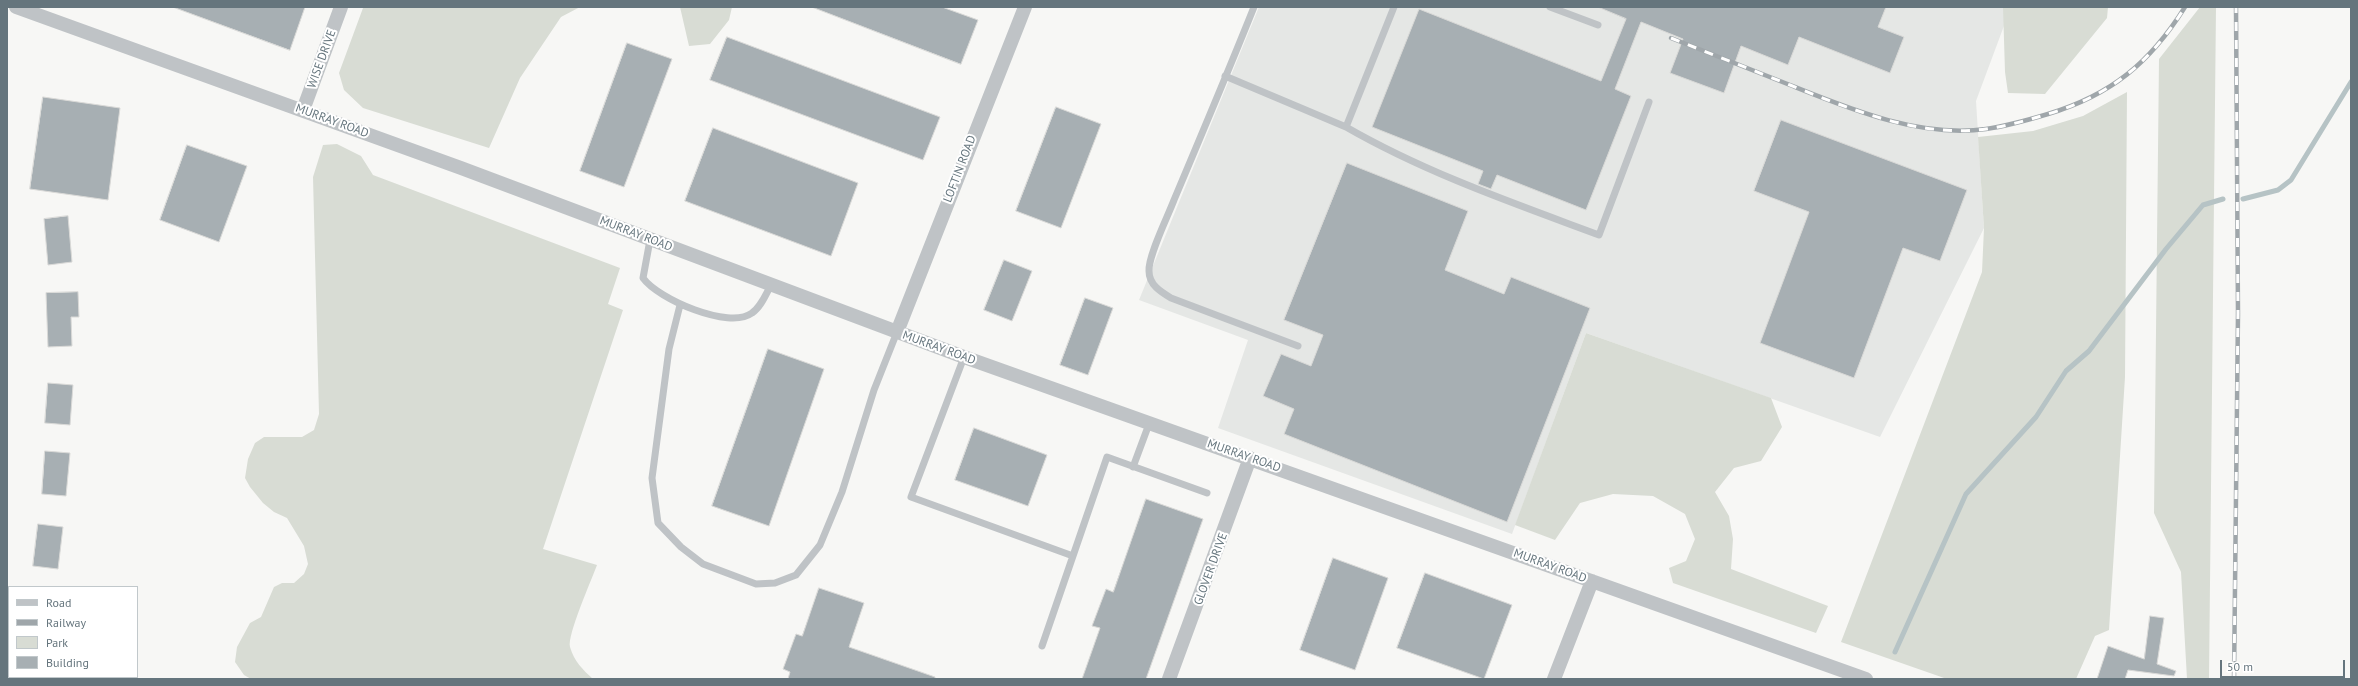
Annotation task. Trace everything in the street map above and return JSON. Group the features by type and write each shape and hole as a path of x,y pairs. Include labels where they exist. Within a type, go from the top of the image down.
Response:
{"street":[{"name":"MURRAY ROAD","path":"16,7 303,110 964,357 1866,679"},
{"name":"WISE DRIVE","path":"303,110 341,7"},
{"name":"LOFTIN ROAD","path":"897,332 1025,7"},
{"name":"GLOVER DRIVE","path":"1169,679 1250,458"},
{"path":"1554,679 1592,581"}],"lane":[{"path":"1254,7 1166,220 1150,262 1149,272 1152,282 1159,291 1171,298 1298,346"},
{"path":"1346,127 1394,7"},
{"path":"1550,7 1598,25"},
{"path":"1225,76 1346,127 1383,148 1473,188 1600,235 1649,102"},
{"path":"650,240 643,278 648,286 680,305 727,318 738,318 751,314 758,308 771,285"},
{"path":"680,305 669,349 652,478 658,523 681,547 704,564 756,584 775,583 796,575 820,545 842,492 874,390 897,332"},
{"path":"964,357 911,497 1073,556"},
{"path":"1133,467 1149,424"},
{"path":"1042,646 1107,457 1207,493"}],"shaded area":[{"path":"1259,7 2011,7 1976,101 1984,228 1880,437 1586,333 1512,534 1218,428 1248,340 1139,300"}],"green space":[{"path":"580,7 561,17 520,78 489,148 363,108 344,90 339,73 363,8"},
{"path":"680,7 732,7 729,20 710,44 689,46"},
{"path":"2003,7 2108,7 2107,18 2045,94 2008,93 2005,72"},
{"path":"2200,7 2216,7 2209,679 2187,679 2181,572 2154,513 2159,59"},
{"path":"2127,92 2125,377 2109,630 2095,636 2076,679 1947,679 1841,642 1982,272 1984,228 1978,137 2033,131 2083,116"},
{"path":"337,144 361,156 373,175 620,268 608,304 623,310 543,549 597,565 580,607 570,641 570,647 576,661 593,679 251,679 244,675 235,662 237,647 250,623 261,617 274,587 282,583 294,583 304,574 308,564 304,546 287,518 274,512 263,503 250,487 245,478 248,459 255,443 264,437 302,437 314,430 319,414 313,177 323,145"},
{"path":"1586,333 1771,398 1782,427 1761,461 1734,468 1715,492 1729,516 1733,539 1731,569 1828,606 1816,633 1673,583 1669,568 1686,561 1695,539 1685,514 1653,496 1613,494 1580,503 1555,540 1515,525"}],"building":[{"path":"173,7 305,7 290,50"},
{"path":"812,7 942,7 978,20 961,64"},
{"path":"1598,7 1886,7 1878,27 1904,37 1890,73 1799,37 1788,65 1741,46 1724,93 1670,73 1683,39 1641,22 1615,89 1631,96 1586,210 1497,175 1491,189 1478,184 1483,171 1372,127 1419,9 1601,81 1626,19"},
{"path":"727,37 940,117 923,160 710,80"},
{"path":"627,43 672,59 624,187 580,171"},
{"path":"43,97 120,108 108,200 30,189"},
{"path":"1056,107 1101,124 1061,228 1016,211"},
{"path":"1781,120 1967,190 1940,261 1903,248 1854,378 1760,343 1809,212 1754,191"},
{"path":"713,128 858,183 831,256 685,201"},
{"path":"187,145 247,166 219,242 160,220"},
{"path":"1347,163 1468,211 1445,270 1504,294 1511,277 1590,308 1507,522 1284,434 1294,409 1263,396 1281,354 1311,366 1323,335 1284,320"},
{"path":"68,216 72,262 48,265 44,219"},
{"path":"1004,260 1032,271 1012,321 984,310"},
{"path":"78,292 79,317 71,317 72,346 48,347 46,293"},
{"path":"1085,298 1113,308 1088,375 1060,365"},
{"path":"768,349 824,369 769,526 712,506"},
{"path":"48,383 73,385 70,425 45,423"},
{"path":"974,428 1047,455 1028,506 955,480"},
{"path":"45,451 70,453 66,496 42,494"},
{"path":"1146,499 1203,519 1146,679 1082,679 1100,628 1092,626 1106,589 1113,592"},
{"path":"38,524 63,527 58,569 33,566"},
{"path":"1333,558 1388,578 1355,670 1300,650"},
{"path":"1425,573 1512,605 1484,679 1397,648"},
{"path":"819,588 864,603 849,647 935,677 935,679 788,679 790,672 783,669 796,634 802,636"},
{"path":"2150,616 2164,618 2157,664 2176,671 2174,676 2128,670 2125,679 2097,679 2108,646 2144,659"}],"waterway":[{"path":"2243,199 2278,190 2291,180 2351,82"},
{"path":"1895,652 1966,494 2036,417 2066,371 2089,351 2166,249 2203,205 2223,199"}],"railway":[{"path":"1671,38 1861,112 1910,125 1961,131 2002,126 2048,114 2071,106 2110,87 2127,74 2158,45 2185,7"},
{"path":"2234,679 2238,313 2236,7"}]}
